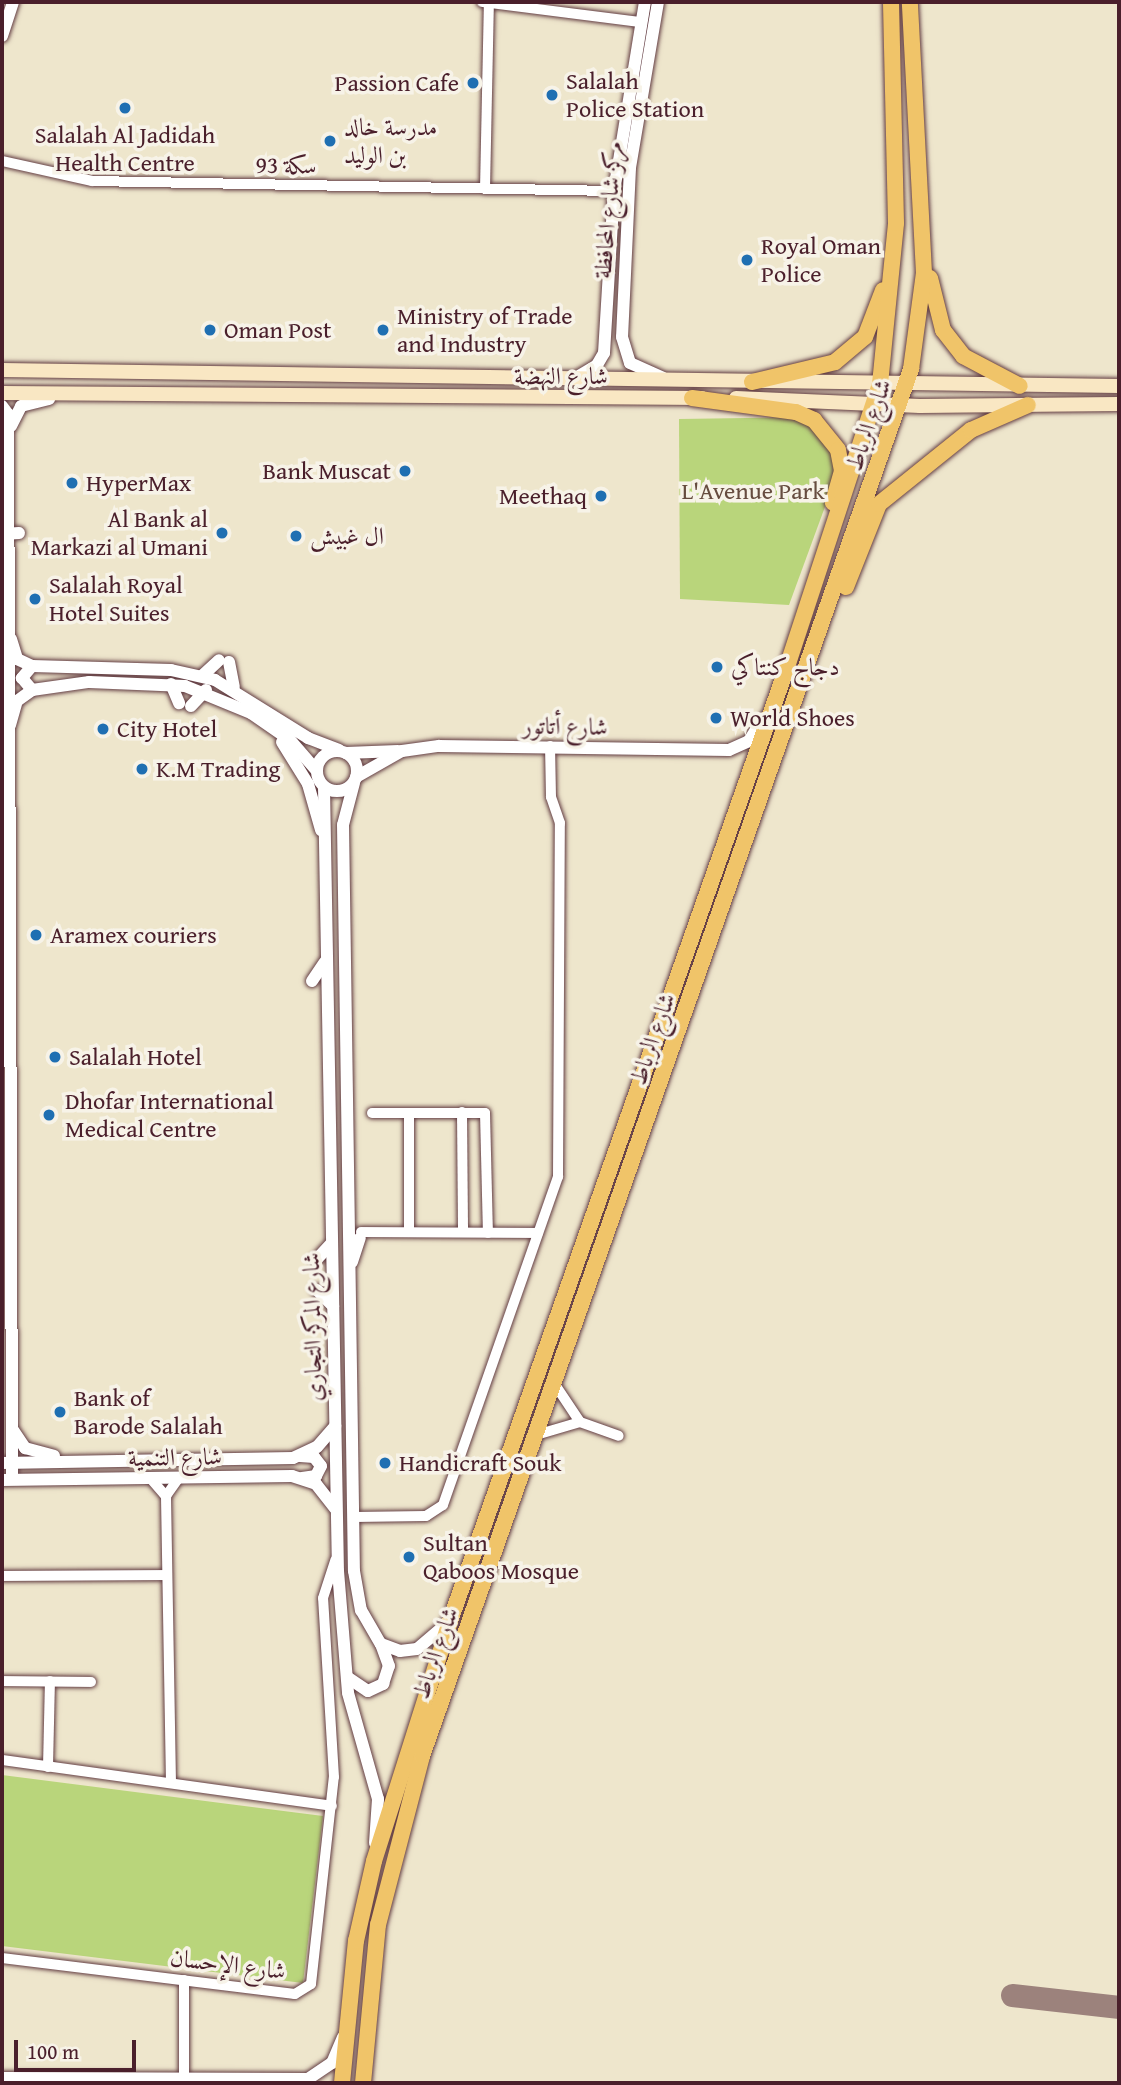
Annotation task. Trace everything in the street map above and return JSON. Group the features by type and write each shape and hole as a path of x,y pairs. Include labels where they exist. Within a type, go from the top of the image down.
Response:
{"highway":[{"name":"شارع الرباط","path":"342,2083 344,2033 374,1861 450,1621 785,673 880,384 896,223 891,2"},
{"name":"شارع الرباط","path":"363,2083 369,1989 392,1861 554,1383 906,386 924,273 910,2"},
{"path":"916,154 928,208 930,284 943,330 963,356 1020,386"},
{"path":"752,382 835,362 865,337 880,307 896,223"},
{"path":"692,398 796,412 828,433 842,471 819,551 818,578"},
{"path":"802,681 823,647 879,504 971,429 1028,405"}],"main road":[{"name":"شارع النهضة","path":"2,370 564,383 1119,386"},
{"name":"شارع النهضة","path":"2,393 692,398 900,406 1119,404"}],"street":[{"path":"2,36 5,17 13,2"},
{"path":"482,2 518,4 641,22"},
{"path":"585,15 587,2"},
{"name":"مركز شارع المحافظة","path":"605,346 614,191 645,2"},
{"name":"مركز شارع المحافظة","path":"622,347 631,168 658,2"},
{"path":"485,189 489,3"},
{"name":"سكة 93","path":"2,161 92,181 614,191"},
{"path":"605,346 612,357 622,347 634,366 684,383"},
{"path":"564,383 597,365 605,346"},
{"path":"7,436 26,403 78,394"},
{"path":"2,406 8,414 12,527 5,611 11,1425 7,1479"},
{"path":"5,611 14,655 32,666 202,676 234,687 308,738 343,752 355,780 343,791 324,788 316,770 263,721 206,691 171,684 89,682 32,690 18,701 5,737"},
{"path":"202,676 224,661 234,687"},
{"path":"32,666 22,678 32,690"},
{"name":"شارع أتاتور","path":"343,752 550,746 729,750 758,730 785,673"},
{"path":"171,684 185,705 206,691"},
{"path":"263,721 302,772 328,861"},
{"path":"354,1517 426,1516 443,1504 558,1177 562,1122 560,823 551,796 550,746"},
{"name":"شارع أتاتور","path":"355,780 402,751"},
{"path":"316,770 326,753 343,752"},
{"name":"شارع المركز التجاري","path":"355,780 343,825 350,988 349,1272 354,1517 361,1610 381,1644"},
{"name":"شارع المركز التجاري","path":"324,788 328,861 337,1552 347,1677 378,1799 374,1861"},
{"path":"312,981 323,972 328,942"},
{"path":"314,998 323,1004 329,1031"},
{"path":"372,1113 462,1112 486,1115 488,1233"},
{"path":"462,1112 463,1233"},
{"path":"409,1113 409,1232"},
{"path":"349,1272 361,1235 409,1232 538,1233"},
{"path":"316,1260 332,1243"},
{"path":"317,1290 333,1306"},
{"path":"554,1383 580,1422"},
{"path":"536,1436 550,1426 580,1422 620,1436"},
{"path":"11,1425 24,1448 66,1462"},
{"path":"300,1456 335,1426"},
{"path":"299,1477 316,1476 321,1466 314,1457 300,1456"},
{"name":"شارع التنمية","path":"7,1462 300,1456"},
{"path":"299,1477 325,1491 335,1509"},
{"name":"شارع التنمية","path":"7,1479 299,1477"},
{"path":"150,1479 166,1496"},
{"path":"171,1783 166,1496 178,1479"},
{"path":"2,1760 332,1807 323,1598 337,1552"},
{"path":"2,1576 167,1575"},
{"path":"381,1644 400,1651 417,1649 450,1621"},
{"path":"347,1677 368,1691 383,1684 389,1666 381,1644"},
{"path":"2,1681 91,1682"},
{"path":"48,1767 50,1681"},
{"name":"شارع الإحسان","path":"2,1958 295,1994 311,1984 332,1807"},
{"path":"184,1980 184,2077"},
{"path":"2,2078 67,2081 184,2077 312,2081 332,2063 344,2033"}],"green space":[{"name":"L'Avenue Park","path":"806,417 832,441 837,474 789,605 680,599 679,419"},
{"path":"2,1775 323,1816 303,1983 2,1946"}],"taxiway":[{"path":"1012,1995 1119,2007"}],"place":[{"name":"Passion Cafe","path":"473,83"},
{"name":"Salalah Police Station","path":"552,95"},
{"name":"Salalah Al Jadidah Health Centre","path":"125,108"},
{"name":"مدرسة خالد بن الوليد","path":"330,141"},
{"name":"Royal Oman Police","path":"747,260"},
{"name":"Oman Post","path":"210,330"},
{"name":"Ministry of Trade and Industry","path":"383,330"},
{"name":"Bank Muscat","path":"405,471"},
{"name":"HyperMax","path":"72,483"},
{"name":"Meethaq","path":"601,496"},
{"name":"Al Bank al Markazi al Umani","path":"222,533"},
{"name":"ال غبيش","path":"296,536"},
{"name":"Salalah Royal Hotel Suites","path":"35,599"},
{"name":"دجاج كنتاكي","path":"717,667"},
{"name":"World Shoes","path":"716,718"},
{"name":"City Hotel","path":"103,729"},
{"name":"K.M Trading","path":"142,769"},
{"name":"Aramex couriers","path":"36,935"},
{"name":"Salalah Hotel","path":"55,1057"},
{"name":"Dhofar International Medical Centre","path":"49,1115"},
{"name":"Bank of Barode Salalah","path":"60,1412"},
{"name":"Handicraft Souk","path":"385,1463"},
{"name":"Sultan Qaboos Mosque","path":"409,1557"}]}
